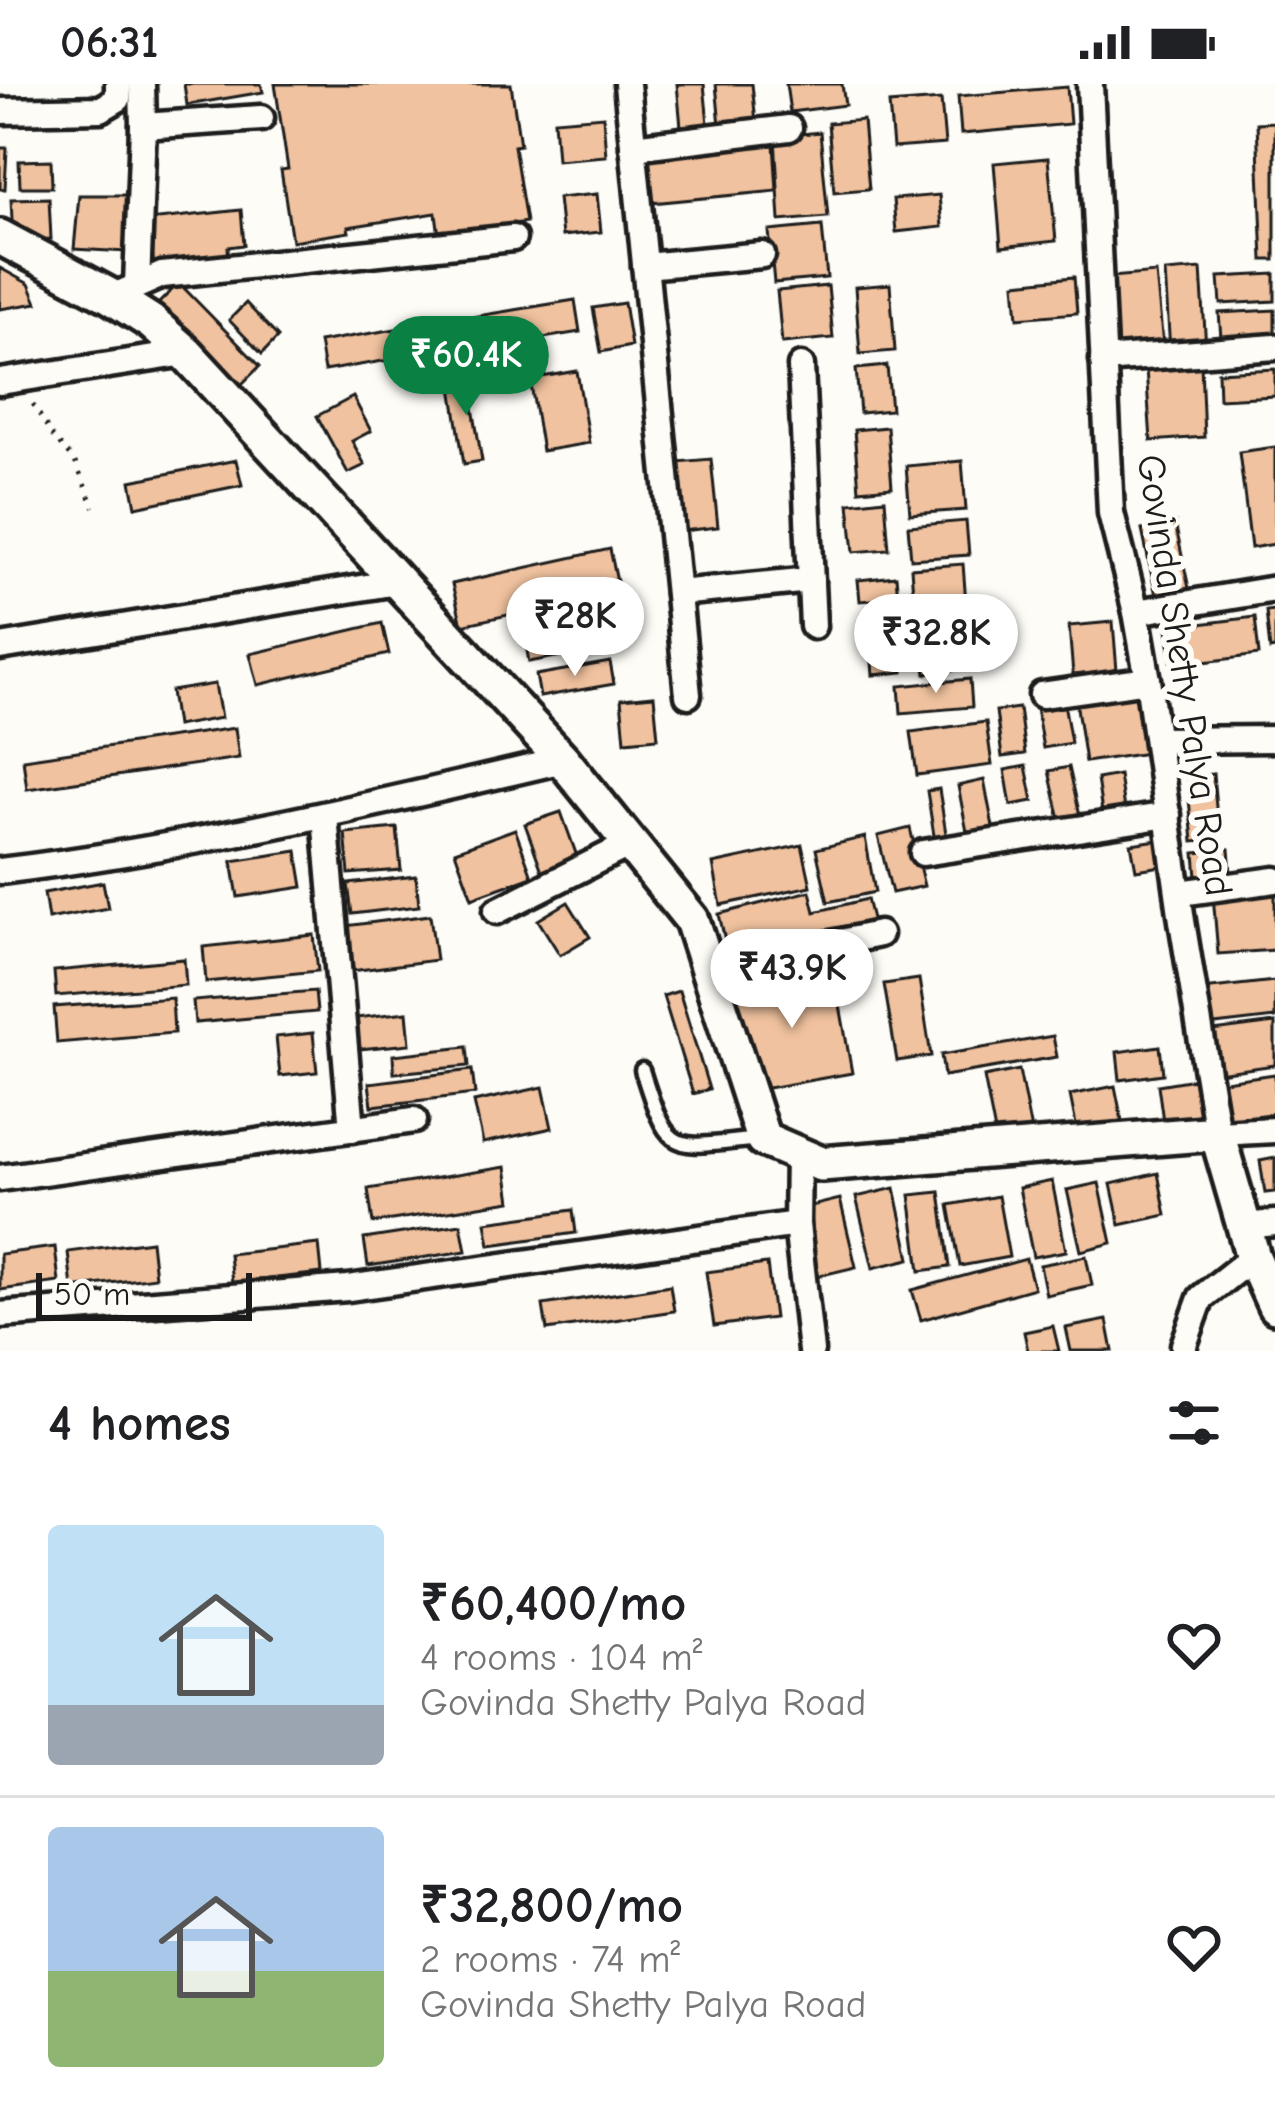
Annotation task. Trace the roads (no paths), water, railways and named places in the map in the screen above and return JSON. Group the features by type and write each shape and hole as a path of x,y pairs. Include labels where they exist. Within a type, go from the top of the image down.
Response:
{"street":[{"path":"0,111 101,110 118,99 118,84"},
{"path":"124,291 143,127 142,84"},
{"path":"627,84 688,695"},
{"name":"Govinda Shetty Palya Road","path":"1090,84 1111,513 1148,680 1217,1133 1258,1235 1275,1306"},
{"path":"143,127 261,118"},
{"path":"633,146 789,128"},
{"path":"0,237 124,291 563,760 692,920 763,1139 821,1164 1275,1130"},
{"path":"124,291 162,275 513,238"},
{"path":"645,266 762,255"},
{"path":"1103,360 1275,347"},
{"path":"9,380 186,353"},
{"path":"801,366 813,626"},
{"path":"678,593 811,580"},
{"path":"0,647 397,582"},
{"path":"1136,612 1275,589"},
{"path":"1042,695 1148,680"},
{"path":"1156,740 1275,739"},
{"path":"0,871 325,816 563,760"},
{"path":"923,853 1168,815"},
{"path":"325,816 352,1129"},
{"path":"497,911 630,844"},
{"path":"1180,893 1275,880"},
{"path":"708,970 879,934"},
{"path":"0,1178 414,1120"},
{"path":"798,1155 796,1224 811,1351"},
{"path":"0,1315 348,1288 796,1224"},
{"path":"1184,1351 1201,1298 1258,1235"}],"lane":[{"path":"642,1070 657,1119 668,1137 687,1145 763,1139"}]}
